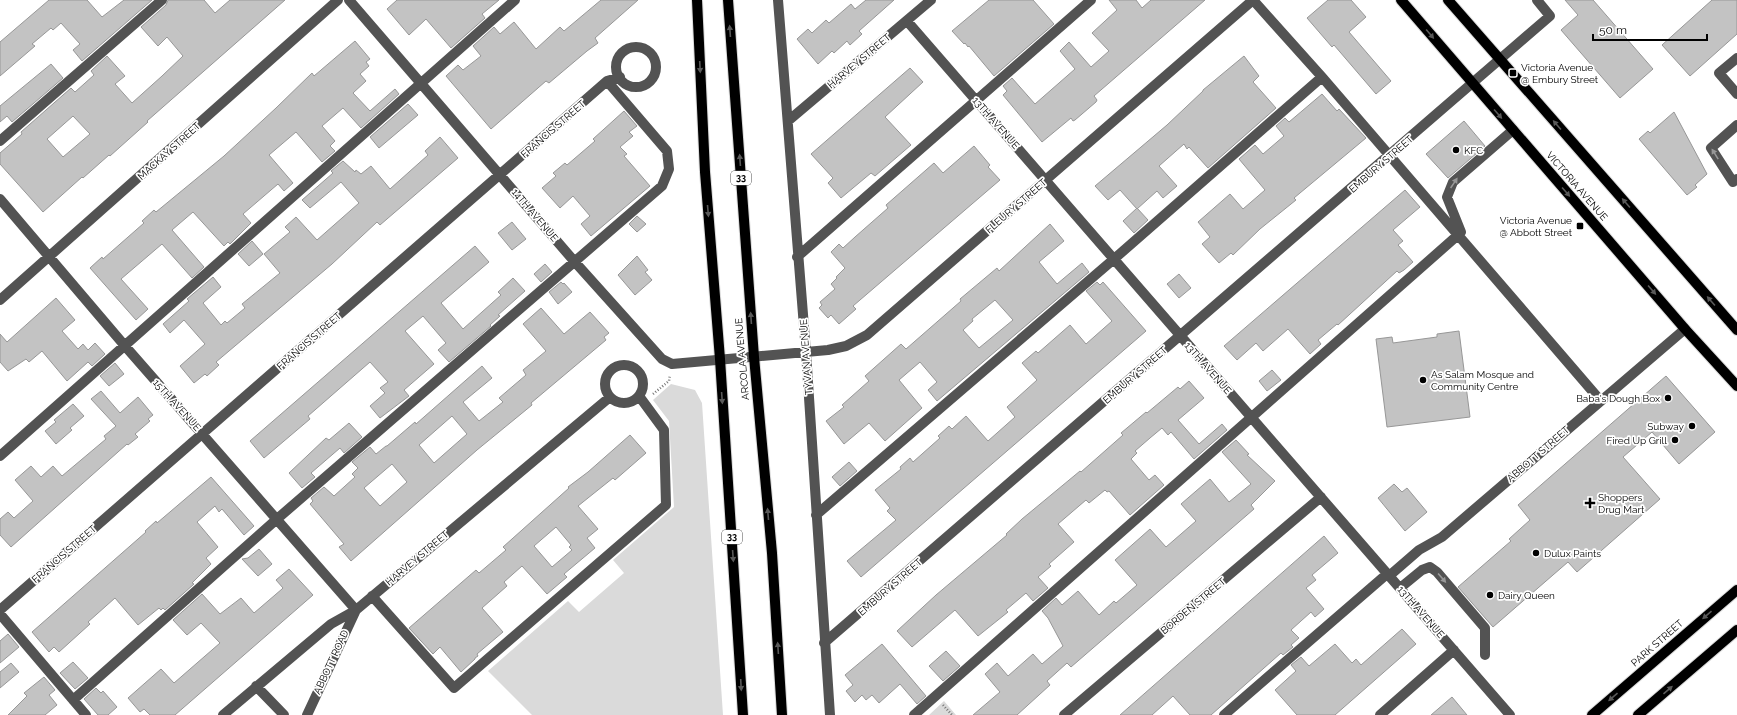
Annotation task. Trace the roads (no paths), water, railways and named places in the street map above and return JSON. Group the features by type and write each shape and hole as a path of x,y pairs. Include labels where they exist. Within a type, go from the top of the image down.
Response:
{"main road":[{"name":"33","path":"697,0 705,172 720,359 743,715"},
{"name":"ARCOLA AVENUE","path":"728,0 754,357 772,553 782,715"},
{"name":"VICTORIA AVENUE","path":"1400,0 1685,329 1737,386"},
{"path":"1448,0 1737,330"},
{"name":"PARK STREET","path":"1592,715 1737,590"},
{"path":"1638,715 1737,630"}],"street":[{"path":"0,141 162,0"},
{"name":"MACKAY STREET","path":"0,300 338,0"},
{"name":"14TH AVENUE","path":"349,0 574,261 662,359 672,364 720,359"},
{"path":"0,456 515,0"},
{"name":"TYVAN AVENUE","path":"778,0 797,257 806,352 824,643 830,715"},
{"name":"HARVEY STREET","path":"788,121 931,0"},
{"path":"797,257 1091,0"},
{"path":"1253,0 1460,233 1600,400"},
{"name":"FLEURY STREET","path":"754,357 828,350 846,346 867,335 1253,0"},
{"name":"EMBURY STREET","path":"824,643 1473,85 1550,16 1537,0"},
{"name":"13TH AVENUE","path":"907,21 1454,650 1504,713"},
{"path":"1737,58 1719,74 1737,94"},
{"path":"816,515 1114,260 1322,77"},
{"name":"FRANCIS STREET","path":"0,610 607,81 620,78"},
{"path":"73,700 277,519 662,186 669,169 667,151 607,81"},
{"path":"1737,125 1711,148 1733,182 1737,179"},
{"path":"1460,233 1447,197 1453,182 1513,130"},
{"name":"15TH AVENUE","path":"0,199 125,346 203,433 356,610"},
{"path":"914,715 1460,233"},
{"name":"ABBOTT STREET","path":"1224,715 1388,575 1419,550 1442,537 1600,400 1685,329"},
{"path":"720,359 754,357"},
{"path":"372,596 454,688 666,505 664,430 641,393 642,377 638,372 628,366 622,365 611,370 607,375 605,387 610,397 622,403 634,400 641,393"},
{"name":"HARVEY STREET","path":"223,715 331,624 356,610 610,397"},
{"name":"BORDEN STREET","path":"1064,715 1321,497"},
{"path":"1400,588 1422,570 1430,567 1437,572 1485,628 1485,654"},
{"name":"ABBOTT ROAD","path":"307,715 356,610"},
{"path":"0,614 86,715"},
{"path":"1380,715 1454,650"},
{"path":"256,686 284,715"}],"place":[{"name":"Victoria Avenue @ Embury Street","path":"1513,73"},
{"name":"KFC","path":"1456,150"},
{"name":"Victoria Avenue @ Abbott Street","path":"1580,226"},
{"name":"As Salam Mosque and Community Centre","path":"1423,380"},
{"name":"Baba's Dough Box","path":"1668,398"},
{"name":"Subway","path":"1692,426"},
{"name":"Fired Up Grill","path":"1675,440"},
{"name":"Shoppers Drug Mart","path":"1590,503"},
{"name":"Dulux Paints","path":"1536,553"},
{"name":"Dairy Queen","path":"1490,595"}]}
